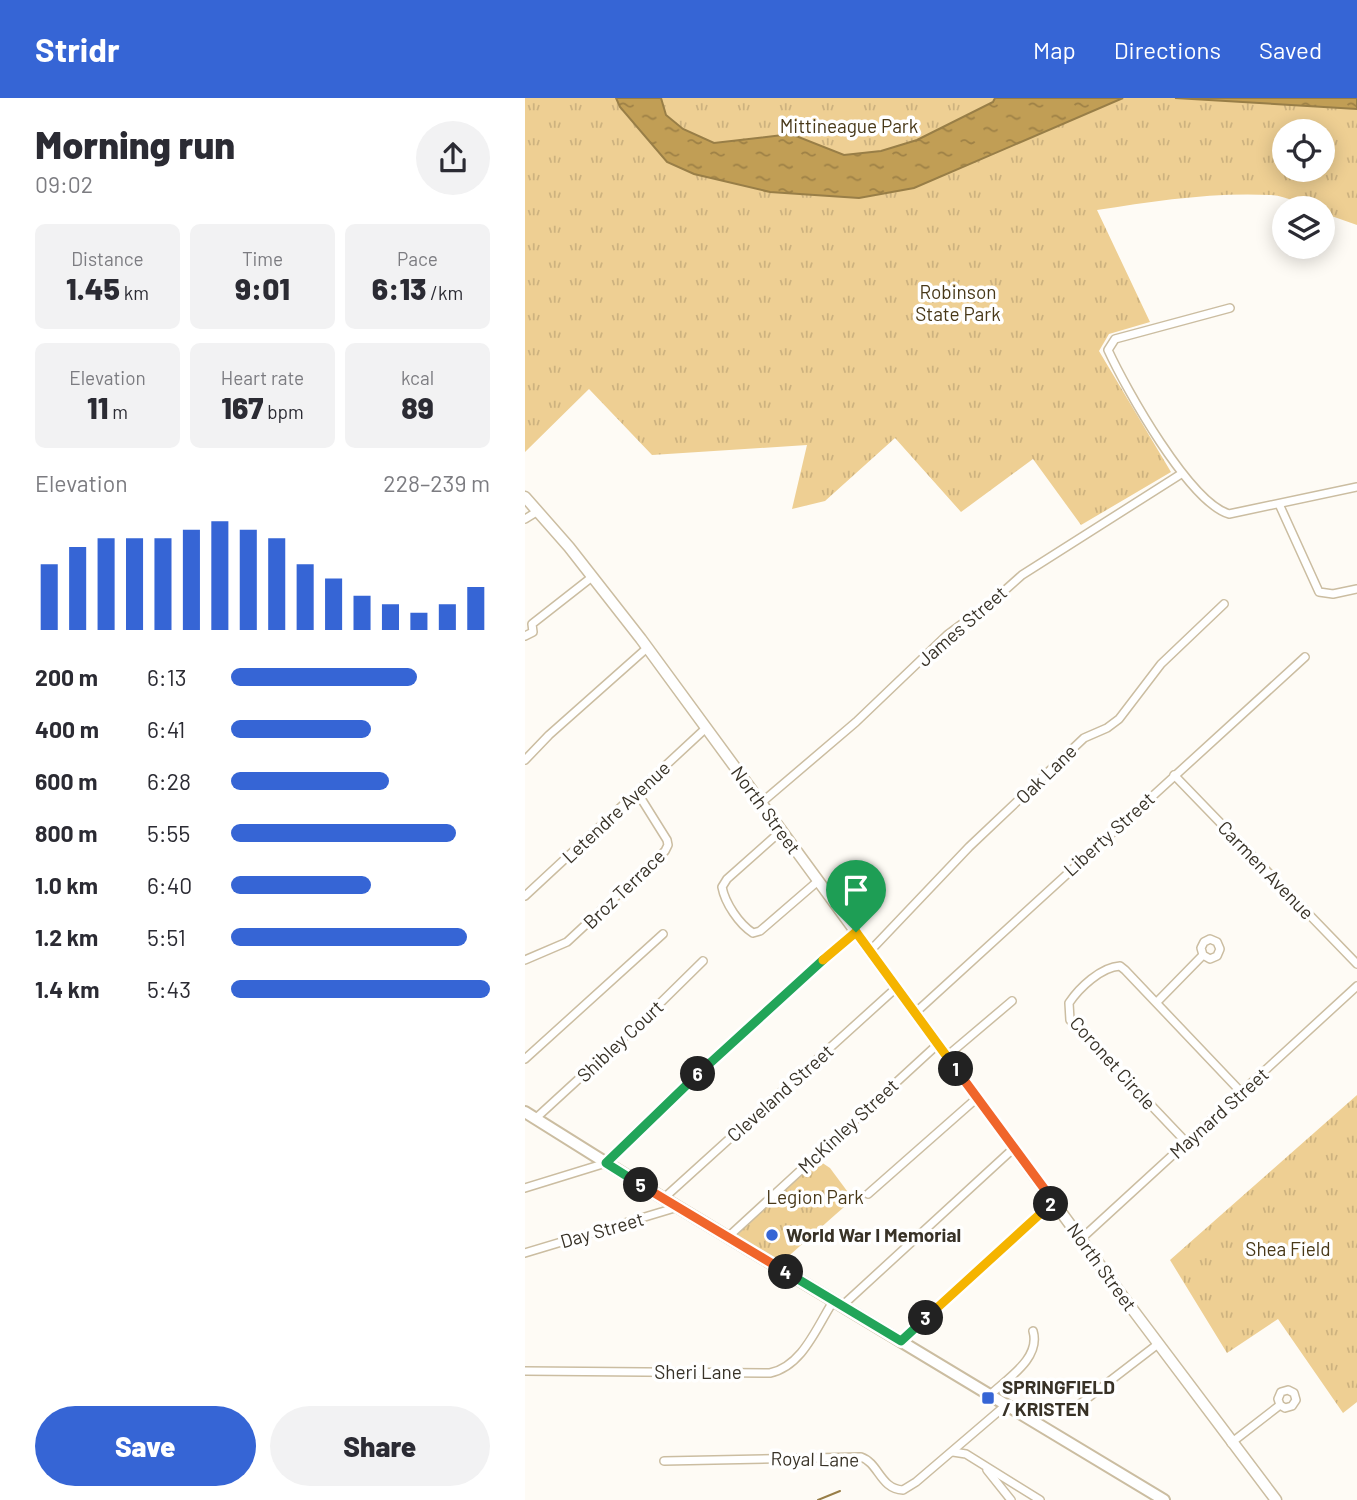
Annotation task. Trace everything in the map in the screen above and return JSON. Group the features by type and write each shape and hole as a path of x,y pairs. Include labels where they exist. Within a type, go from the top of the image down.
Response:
{"main road":[{"name":"North Street","path":"525,497 647,648 1231,1443 1276,1500"},
{"path":"525,1112 1164,1500"}],"street":[{"path":"1230,308 1115,339 1108,349 1181,474 1217,510 1229,514 1357,487"},
{"name":"James Street","path":"761,803 856,722 947,635 1022,575 1181,474"},
{"path":"1279,504 1319,593 1333,594 1357,589"},
{"path":"525,519 538,511"},
{"path":"525,636 533,632 529,622 592,577"},
{"name":"Oak Lane","path":"870,951 969,847 1084,738 1107,728 1119,719 1161,664 1224,604"},
{"path":"525,760 563,722 647,648"},
{"name":"Liberty Street","path":"915,1013 1305,657"},
{"name":"Letendre Avenue","path":"525,896 706,729"},
{"name":"Carmen Avenue","path":"1174,775 1357,964"},
{"name":"Broz Terrace","path":"525,960 567,942 665,851 667,840 637,792"},
{"path":"781,831 722,887 724,898 744,926 753,933 760,931 818,881"},
{"path":"525,1188 606,1163 685,1086 856,932"},
{"path":"525,1059 663,934"},
{"path":"1157,1002 1203,955"},
{"name":"Shibley Court","path":"535,1119 703,961"},
{"name":"Coronet Circle","path":"1186,1142 1068,1016 1072,999 1102,972 1120,966 1131,974 1241,1092"},
{"name":"Maynard Street","path":"1081,1239 1357,986"},
{"name":"Cleveland Street","path":"664,1198 897,988"},
{"path":"947,1056 1011,1001"},
{"name":"McKinley Street","path":"728,1237 938,1044"},
{"path":"868,1194 977,1098"},
{"path":"838,1302 1014,1148"},
{"path":"901,1341 1054,1202"},
{"name":"Day Street","path":"525,1253 678,1207"},
{"name":"Sheri Lane","path":"525,1371 785,1369 798,1357 838,1302"},
{"path":"990,1395 1032,1354 1036,1340 1033,1331"},
{"path":"1076,1407 1159,1344"},
{"name":"Royal Lane","path":"664,1461 861,1457 872,1463 888,1485 901,1490 911,1486 1006,1405"},
{"path":"1231,1443 1280,1405"},
{"path":"950,1454 962,1452 1040,1500"},
{"path":"982,1464 1010,1500"}],"green space":[{"name":"Robinson State Park","path":"525,98 634,98 668,144 843,171 1043,98 1357,98 1357,225 1335,217 1335,196 1205,196 1097,210 1150,322 1109,334 1099,351 1171,472 1081,525 1033,459 961,512 895,438 825,501 792,509 807,445 652,455 589,389 525,452"},
{"name":"Mittineague Park","path":"661,98 995,98 994,101 917,140 881,151 844,155 791,134 714,143 683,129 666,115"},
{"name":"Shea Field","path":"1357,1095 1357,1402 1343,1413 1278,1319 1227,1353 1170,1260"},
{"name":"Legion Park","path":"818,1160 830,1168 853,1199 782,1262 736,1234"}],"water":[{"path":"616,98 661,98 666,115 683,129 714,143 791,134 844,155 881,151 917,140 993,102 995,98 1123,98 914,188 859,198 770,192 694,174 667,162 620,107"},
{"path":"1175,98 1357,98 1357,109"}],"waterway":[{"path":"818,1500 840,1491"}],"place":[{"name":"World War I Memorial","path":"772,1235"},
{"name":"SPRINGFIELD / KRISTEN","path":"988,1398"}],"route":[{"path":"856,932 1054,1202 901,1341 606,1163 685,1086 856,932"}]}
